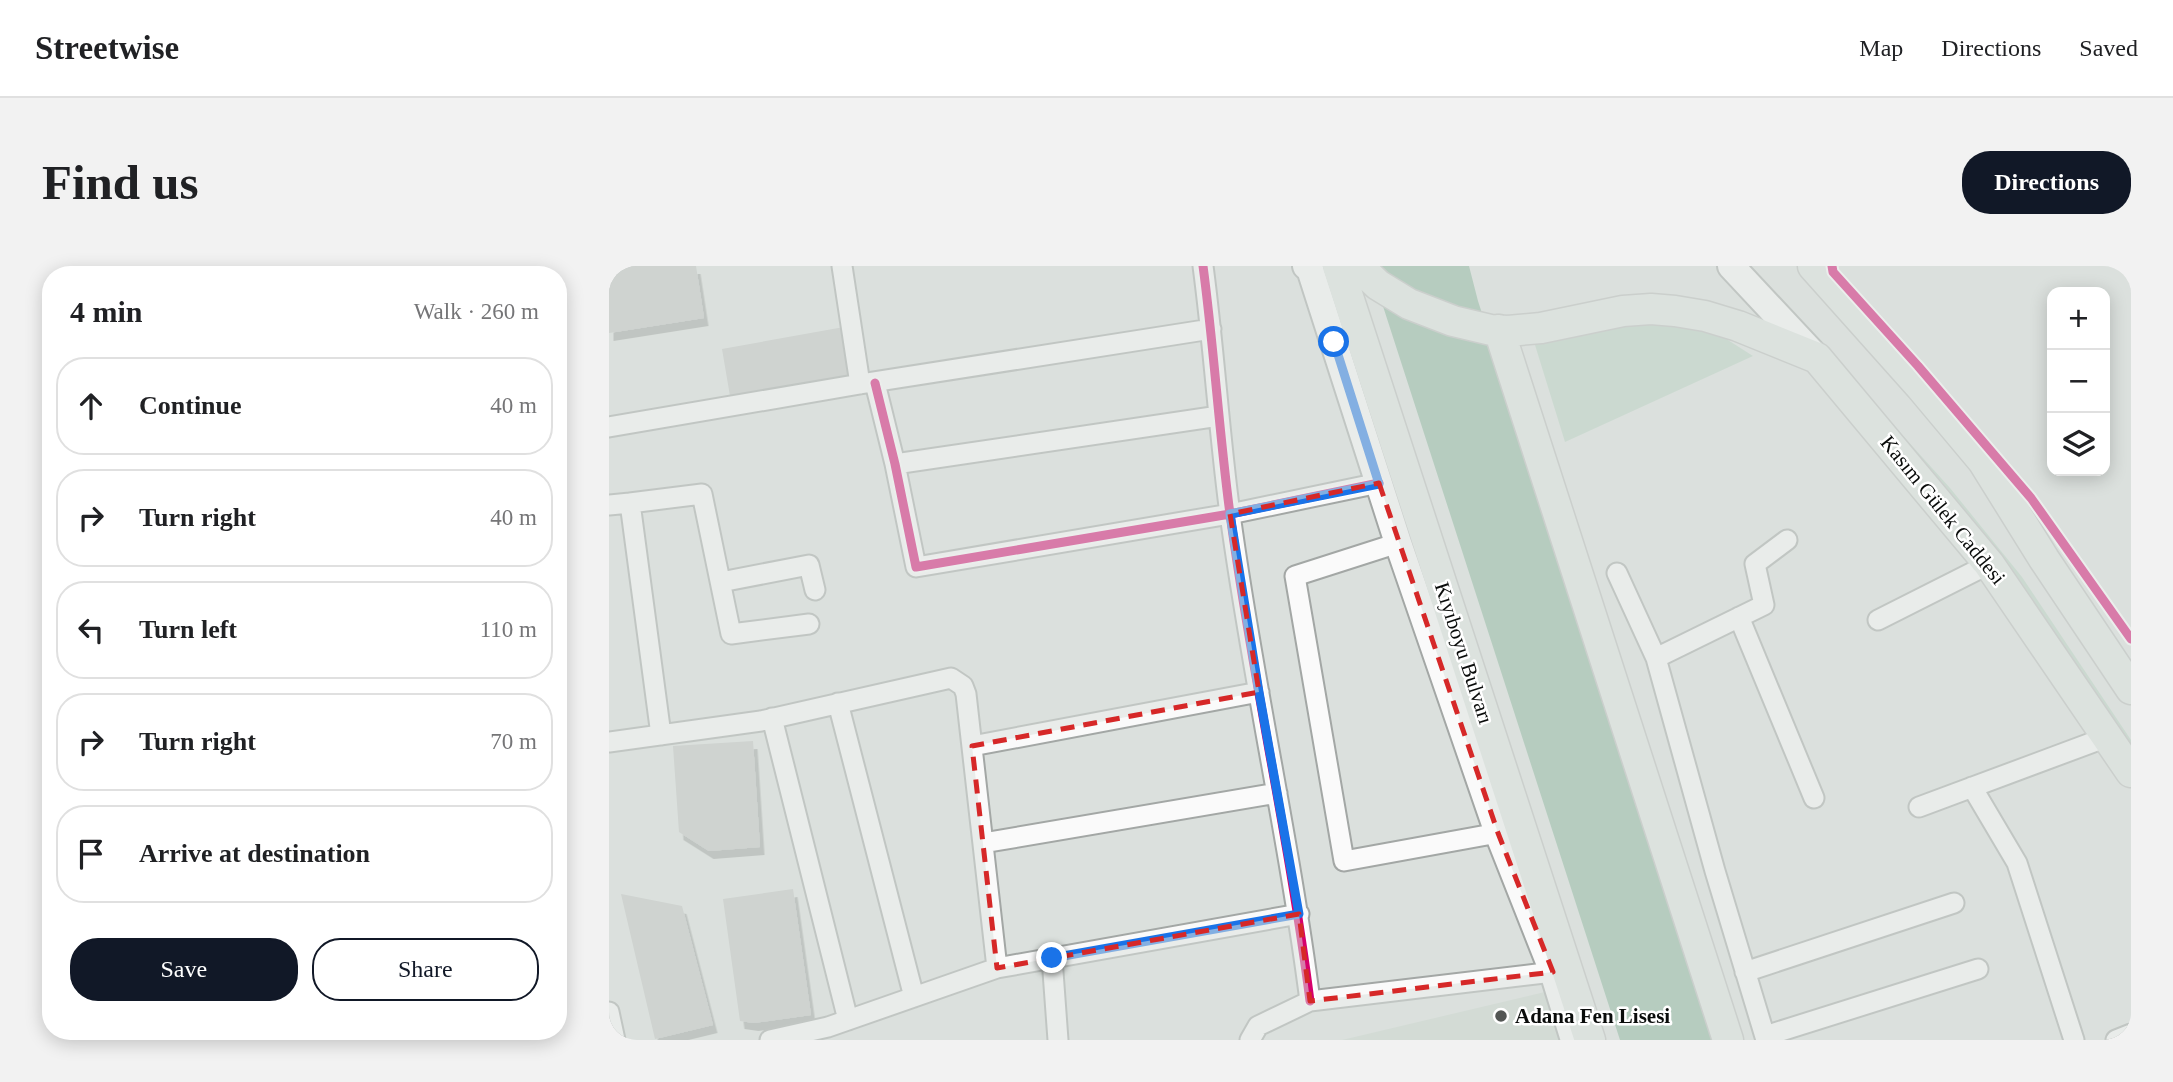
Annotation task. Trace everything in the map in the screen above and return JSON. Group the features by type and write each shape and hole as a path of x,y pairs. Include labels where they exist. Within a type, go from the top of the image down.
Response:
{"main road":[{"path":"1306,266 1310,270 1398,543 1498,833 1553,972 1574,1040"},
{"name":"Kıyıboyu Bulvarı","path":"1338,266 1590,1040"},
{"name":"Kasım Gülek Caddesi","path":"1731,266 1817,358 1989,564 2131,772"},
{"path":"1813,266 1983,461 2131,690"},
{"path":"1368,276 1409,304 1453,321 1495,330 1541,328 1623,311 1663,310 1705,316 1738,326 1817,358"},
{"path":"1495,330 1728,1040"}],"street":[{"path":"842,266 868,383 895,464 916,567 1230,514 1379,484"},
{"path":"1203,266 1212,329 1230,514 1299,914 1310,1001"},
{"path":"609,427 1212,329"},
{"path":"895,464 1219,416"},
{"path":"609,505 702,494 731,634 809,624"},
{"path":"630,503 661,735"},
{"path":"1656,658 1764,605 1755,564 1787,540"},
{"path":"1398,543 1295,576 1344,861 1498,833"},
{"path":"1878,620 1989,564"},
{"path":"721,582 809,565 815,590"},
{"path":"1617,573 1656,658 1765,1038 1978,969"},
{"path":"1739,617 1814,798"},
{"path":"609,742 772,718 951,678 963,686 966,694 997,968"},
{"path":"972,746 1259,692"},
{"path":"838,703 913,998"},
{"path":"772,718 848,1020"},
{"path":"1919,807 2107,737"},
{"path":"1972,787 2017,863 2074,1040"},
{"path":"983,843 1277,793"},
{"path":"1745,972 1954,903"},
{"path":"770,1040 829,1033 848,1020 997,968 1299,914"},
{"path":"1052,958 1058,1040"},
{"path":"1250,1040 1258,1026 1310,1001 1553,972"},
{"path":"609,1012 615,1040"},
{"path":"2116,1040 2131,1034"}],"highlighted area":[{"path":"1379,483 1498,833 1553,972 1310,1001 1299,914 997,968 972,746 1259,692 1230,514"}],"shaded area":[{"path":"1370,266 1469,266 1478,301 1717,1040 1620,1040"},
{"path":"1741,266 1750,266 1950,488 2022,577 2131,740 2131,756"},
{"path":"1680,322 1720,335 1753,356 1565,442 1535,345 1588,325"},
{"name":"Adana Fen Lisesi","path":"1549,991 1563,1040 1342,1040"}],"building":[{"path":"696,266 704,318 609,333 609,268"},
{"path":"844,327 852,374 730,396 722,349"},
{"path":"753,741 760,847 709,851 679,832 673,746"},
{"path":"793,889 811,1015 754,1023 740,1021 723,899"},
{"path":"621,894 682,906 713,1025 655,1039"}],"cycle path":[{"path":"1203,266 1230,514 1310,1001"},
{"path":"1832,266 1833,272 2031,498 2131,639"},
{"path":"875,383 916,567 1230,514 1379,483"}],"place":[{"name":"Adana Fen Lisesi","path":"1501,1016"}],"route":[{"path":"1052,958 1299,914 1230,514 1379,484 1334,342"}]}
